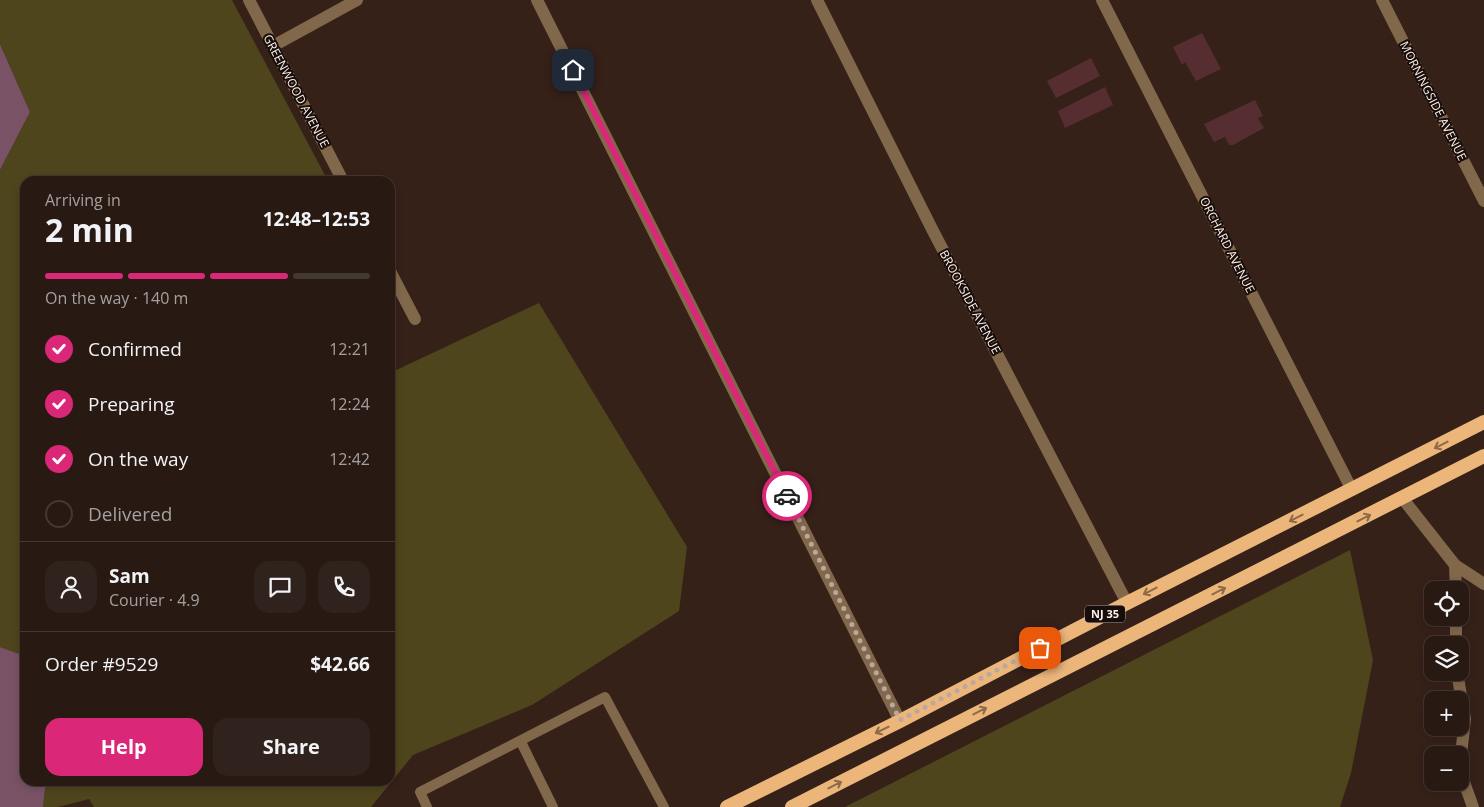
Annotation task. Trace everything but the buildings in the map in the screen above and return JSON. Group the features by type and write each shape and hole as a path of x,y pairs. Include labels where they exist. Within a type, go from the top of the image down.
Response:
{"highway":[{"name":"NJ 35","path":"727,807 1484,422"},
{"name":"NJ 35","path":"792,807 1403,499 1484,456"}],"street":[{"name":"GREENWOOD AVENUE","path":"249,0 340,176"},
{"path":"273,46 357,0"},
{"path":"538,0 900,720"},
{"name":"BROOKSIDE AVENUE","path":"817,0 932,229 1127,603"},
{"name":"ORCHARD AVENUE","path":"1102,0 1352,490"},
{"name":"MORNINGSIDE AVENUE","path":"1382,0 1484,201"},
{"path":"395,281 415,319"},
{"path":"1403,499 1455,565 1484,584"},
{"path":"1455,565 1456,581"},
{"path":"1459,681 1465,719 1462,746"},
{"path":"1467,791 1473,807"}],"lane":[{"path":"427,807 420,792 521,742 605,697 663,807"},
{"path":"521,742 553,807"}],"shaded area":[{"path":"0,0 232,0 325,176 20,176 20,654 0,647 0,170 30,112 0,44"},
{"path":"0,44 30,112 0,170"},
{"path":"539,303 687,547 679,611 532,705 413,755 395,777 395,371"},
{"path":"1350,550 1373,660 1351,773 1340,807 845,807"},
{"path":"0,647 20,654 20,786 45,786 43,807 0,807"},
{"path":"45,786 388,786 371,807 94,807 89,799 58,807 43,807"}],"way so far":[{"path":"787,496 900,720 1040,648"}],"route":[{"path":"573,70 787,496"}]}
